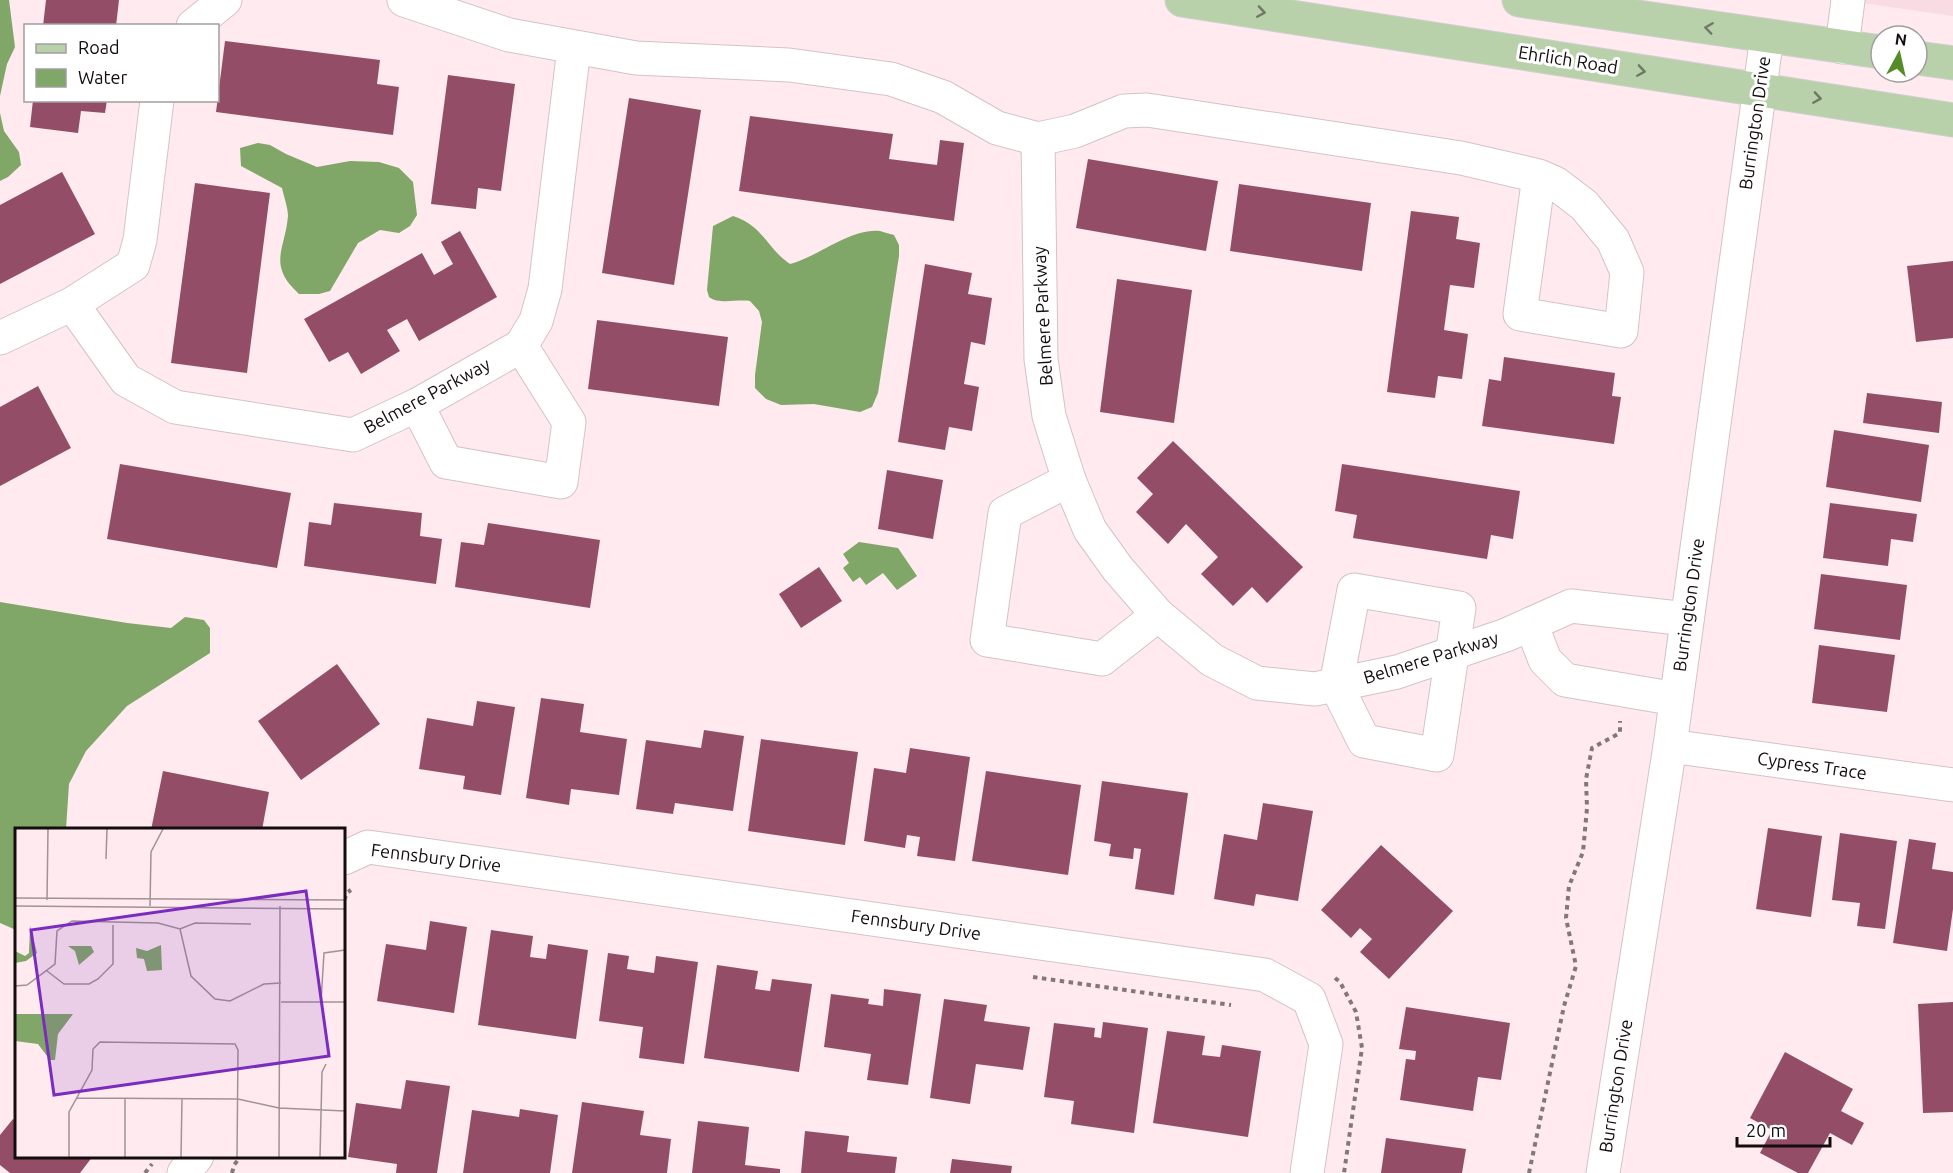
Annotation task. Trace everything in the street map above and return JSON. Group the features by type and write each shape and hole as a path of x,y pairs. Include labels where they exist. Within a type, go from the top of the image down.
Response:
{"main road":[{"name":"Ehrlich Road","path":"1182,0 1953,120"},
{"path":"1519,0 1869,50"},
{"path":"1929,60 1953,63"}],"street":[{"path":"195,24 225,0"},
{"path":"404,0 509,35 574,48 636,58 789,65 891,79 943,98 997,128 1038,139 1075,131 1124,111 1147,111 1461,158 1539,176 1555,183 1584,205 1613,240 1627,272 1621,331 1520,314 1539,176"},
{"path":"1842,47 1848,0"},
{"name":"Burrington Drive","path":"1603,1173 1677,699 1767,36"},
{"name":"Belmere Parkway","path":"72,304 126,380 175,407 353,435 417,405 521,346 536,321 545,289 574,48"},
{"path":"0,338 72,304 133,264 140,240 157,102"},
{"name":"Belmere Parkway","path":"1038,139 1041,359 1050,416 1069,480 1090,530 1118,569 1158,615 1212,660 1257,683 1315,689 1397,672 1506,635 1570,606 1687,619"},
{"path":"417,405 446,462 561,482 569,422 521,346"},
{"path":"1069,480 1005,513 987,640 1102,659 1158,615"},
{"path":"1354,590 1459,608 1437,755 1364,741 1336,685 1354,590"},
{"path":"1531,624 1545,660 1565,680 1677,699"},
{"name":"Cypress Trace","path":"1670,746 1953,785"},
{"name":"Fennsbury Drive","path":"350,873 368,847 1265,975 1309,999 1326,1044 1306,1173"},
{"path":"184,1173 195,1158"}],"path":[{"path":"1528,1173 1564,1006 1576,966 1566,918 1569,886 1583,852 1587,808 1586,779 1592,748 1620,733 1621,715"},
{"path":"345,898 350,873"},
{"path":"1022,976 1222,1005 1238,1005"},
{"path":"232,1173 240,1158"}],"shaded area":[{"path":"1841,0 1953,0 1953,16"}],"water":[{"path":"0,0 9,0 15,47 7,64 0,96"},
{"path":"0,113 4,131 19,152 21,165 0,181"},
{"path":"258,143 270,145 317,167 350,161 379,162 399,168 413,182 417,215 410,226 399,233 380,230 358,243 330,291 319,294 299,294 289,284 281,266 280,257 288,216 282,188 241,166 240,148"},
{"path":"733,216 752,225 790,264 857,234 880,231 894,235 899,245 899,256 878,393 872,407 860,412 814,404 781,405 766,399 755,388 762,322 759,311 750,301 713,299 709,297 707,290 713,226"},
{"path":"859,542 898,548 917,576 897,590 883,573 866,585 860,577 853,582 843,568 849,563 843,554"},
{"path":"0,602 171,628 185,617 204,620 210,628 210,653 127,706 86,751 69,784 66,828 15,828 15,930 0,923"}],"building":[{"path":"46,0 119,0 116,24 43,24"},
{"path":"225,41 380,60 377,84 399,87 393,135 216,112"},
{"path":"448,75 515,84 501,191 478,188 476,209 431,204"},
{"path":"629,98 701,110 674,285 602,273"},
{"path":"33,102 107,102 105,113 81,111 78,133 30,127"},
{"path":"750,116 893,134 889,159 937,165 940,140 964,143 954,221 739,191"},
{"path":"1088,159 1218,181 1206,251 1076,228"},
{"path":"62,172 95,234 0,284 0,205"},
{"path":"195,183 270,193 247,373 171,363"},
{"path":"1239,184 1371,203 1362,271 1230,251"},
{"path":"1411,211 1459,217 1456,239 1480,243 1474,288 1450,285 1444,330 1468,334 1462,379 1438,376 1435,398 1387,392"},
{"path":"460,231 497,297 419,341 407,319 387,330 400,351 361,374 348,352 329,362 304,319 422,253 434,275 453,264 441,242"},
{"path":"1953,261 1953,338 1916,342 1907,266"},
{"path":"925,264 972,273 968,294 992,298 985,345 971,342 964,384 979,387 972,431 949,427 945,450 898,442"},
{"path":"1117,279 1192,290 1174,423 1100,412"},
{"path":"597,320 728,337 719,406 588,389"},
{"path":"1504,357 1615,373 1612,396 1621,397 1614,444 1482,426 1489,379 1501,381"},
{"path":"38,386 71,448 0,486 0,407"},
{"path":"1867,393 1942,402 1939,433 1863,423"},
{"path":"1834,430 1929,445 1921,502 1826,487"},
{"path":"1173,441 1303,567 1267,603 1252,587 1233,606 1201,574 1218,557 1186,524 1168,544 1136,512 1153,494 1137,478"},
{"path":"120,464 291,493 277,568 107,539"},
{"path":"1342,464 1520,491 1513,539 1491,535 1487,559 1353,538 1357,515 1335,511"},
{"path":"887,470 943,480 933,539 878,529"},
{"path":"334,503 422,513 420,536 442,539 436,584 304,566 309,522 331,525"},
{"path":"1830,503 1917,514 1913,542 1891,539 1888,566 1823,558"},
{"path":"488,523 600,540 590,608 455,587 461,542 484,545"},
{"path":"819,567 842,601 801,628 779,594"},
{"path":"1821,574 1907,585 1900,640 1814,629"},
{"path":"1819,645 1895,655 1887,712 1812,703"},
{"path":"337,664 380,724 301,780 258,721"},
{"path":"541,698 584,704 580,732 627,739 619,795 571,789 569,805 526,798"},
{"path":"477,701 515,707 501,795 463,789 465,776 419,769 427,718 473,726"},
{"path":"704,730 744,736 733,811 675,803 673,814 636,809 646,740 701,748"},
{"path":"761,739 858,752 845,845 748,831"},
{"path":"910,748 970,757 955,861 917,856 920,837 907,835 905,848 864,841 874,768 906,773"},
{"path":"163,771 269,792 262,828 151,828"},
{"path":"986,771 1081,785 1068,875 972,861"},
{"path":"1102,781 1188,793 1174,895 1135,889 1141,849 1134,848 1133,859 1109,856 1111,844 1094,841"},
{"path":"1263,803 1313,811 1298,901 1256,894 1254,906 1214,899 1224,834 1257,840"},
{"path":"1768,828 1822,836 1811,917 1756,909"},
{"path":"1840,833 1897,841 1885,929 1857,926 1860,903 1832,900"},
{"path":"1909,839 1936,843 1932,869 1953,872 1953,909 1947,951 1893,943"},
{"path":"1381,845 1453,911 1389,979 1360,952 1372,939 1360,928 1351,938 1321,910"},
{"path":"430,921 467,927 454,1013 377,1001 386,944 426,950"},
{"path":"491,930 533,936 530,957 546,959 548,944 588,950 576,1039 478,1025"},
{"path":"608,953 629,956 627,969 654,973 656,956 698,962 684,1064 639,1058 643,1027 599,1021"},
{"path":"717,965 758,971 755,989 770,991 772,979 812,984 799,1072 704,1058"},
{"path":"884,989 921,994 908,1085 867,1080 871,1054 824,1047 831,994 869,999 868,1004 883,1006"},
{"path":"944,999 987,1005 984,1021 1030,1027 1023,1070 976,1064 970,1104 930,1098"},
{"path":"1953,1002 1953,1112 1923,1113 1918,1004"},
{"path":"1406,1007 1510,1023 1501,1080 1478,1077 1473,1111 1400,1100 1406,1059 1415,1060 1416,1051 1399,1049"},
{"path":"1103,1022 1148,1028 1134,1133 1071,1124 1074,1101 1044,1097 1054,1023 1095,1028 1094,1037 1101,1038"},
{"path":"1167,1031 1205,1036 1202,1055 1220,1057 1222,1045 1261,1051 1248,1137 1153,1123"},
{"path":"1785,1052 1853,1089 1841,1111 1864,1123 1852,1145 1830,1133 1808,1173 1798,1173 1760,1153 1772,1130 1750,1118"},
{"path":"406,1080 450,1086 437,1173 396,1173 397,1164 348,1157 356,1103 401,1109"},
{"path":"582,1102 644,1111 640,1135 671,1139 667,1173 572,1173"},
{"path":"520,1109 558,1115 550,1173 463,1173 472,1110 519,1117"},
{"path":"13,1119 15,1121 15,1158 91,1158 80,1173 10,1173 0,1165 0,1135"},
{"path":"698,1121 749,1127 745,1165 780,1169 780,1173 692,1173"},
{"path":"805,1131 849,1136 847,1152 897,1157 895,1173 801,1173"},
{"path":"1386,1138 1466,1149 1462,1173 1381,1173"},
{"path":"952,1159 1012,1166 1011,1173 950,1173"}]}
